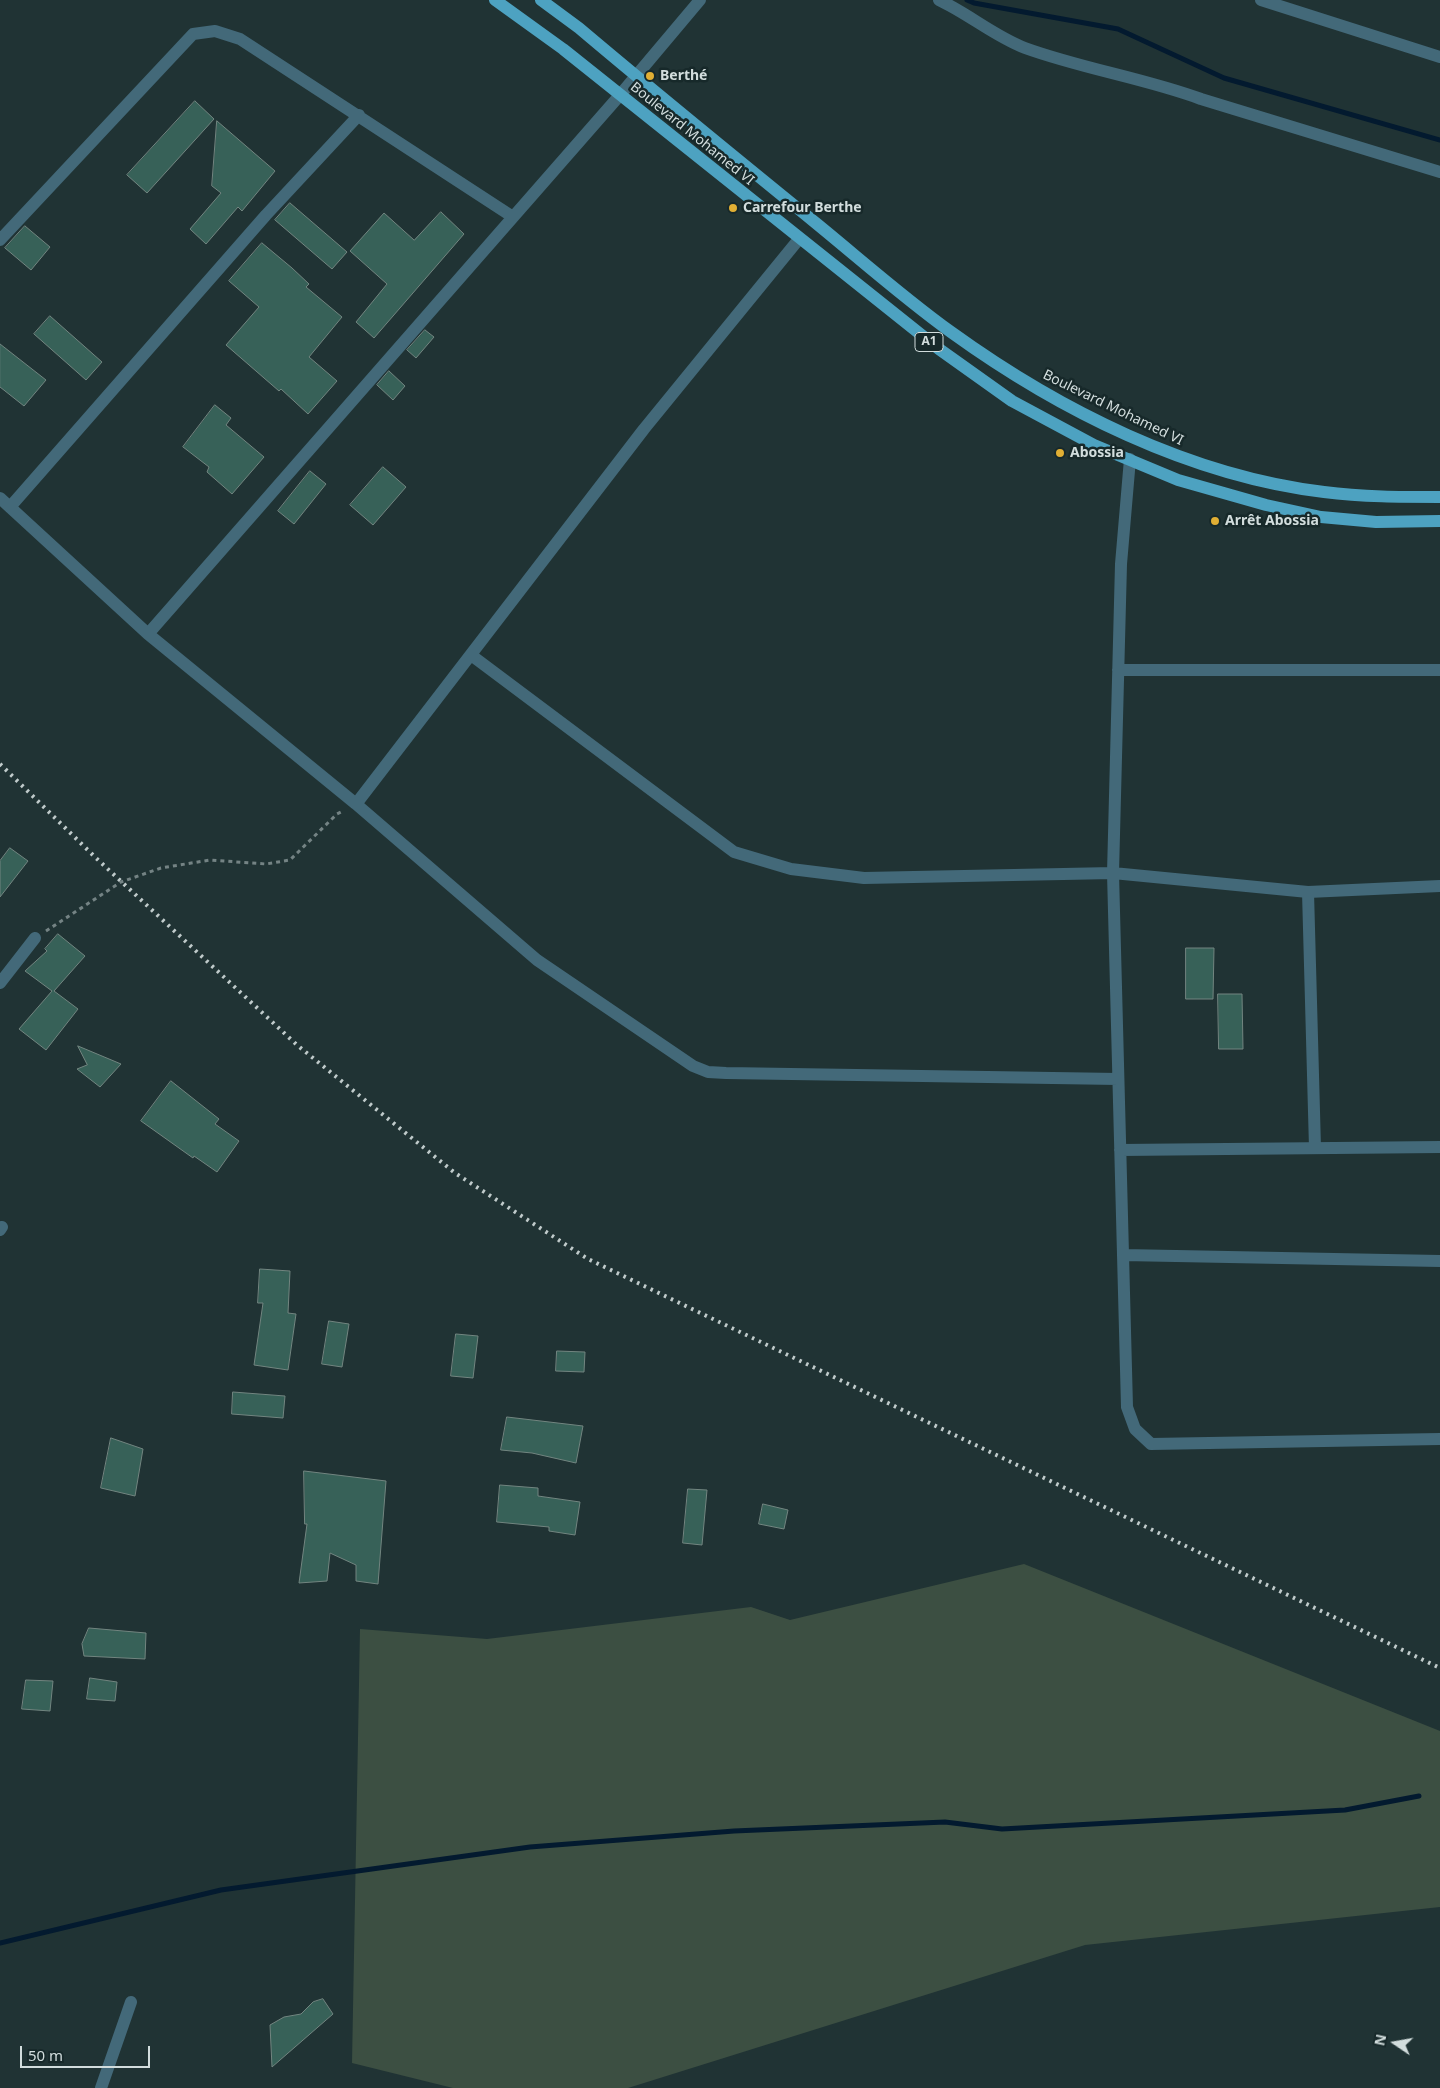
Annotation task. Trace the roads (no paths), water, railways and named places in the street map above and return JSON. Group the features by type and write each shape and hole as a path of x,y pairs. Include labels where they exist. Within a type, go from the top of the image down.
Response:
{"main road":[{"name":"Boulevard Mohamed VI","path":"495,0 620,95 939,349 1012,401 1094,444 1178,480 1266,505 1320,517 1376,522 1440,521"},
{"name":"Boulevard Mohamed VI","path":"541,0 579,28 635,76 950,331 1024,381 1092,418 1183,458 1269,482 1322,492 1376,497 1440,497"}],"street":[{"path":"148,634 620,95 700,0"},
{"path":"939,0 998,36 1024,47 1168,87 1210,102 1440,172"},
{"path":"1262,0 1440,57"},
{"path":"0,240 193,34 215,31 240,39 513,217"},
{"path":"10,507 266,215 358,115"},
{"path":"356,804 644,429 799,239"},
{"path":"1130,460 1121,564 1113,873 1128,1407 1136,1429 1150,1444 1440,1439"},
{"path":"0,498 148,634 356,804 537,960 693,1066 708,1072 1118,1079"},
{"path":"471,655 734,852 791,869 864,878 1113,873 1308,892 1440,886"},
{"path":"1118,670 1440,670"},
{"path":"1308,892 1315,1148"},
{"path":"0,983 36,938"},
{"path":"1120,1150 1440,1147"},
{"path":"1123,1255 1440,1262"},
{"path":"101,2088 131,2002"}],"waterway":[{"path":"967,0 974,3 1118,29 1224,78 1440,140"},
{"path":"0,1943 221,1890 530,1847 734,1831 945,1822 1002,1829 1345,1810 1419,1796"}],"railway":[{"path":"0,764 96,858 297,1045 455,1173 588,1259 1440,1668"}],"place":[{"name":"Berthé","path":"650,76"},
{"name":"Carrefour Berthe","path":"733,208"},
{"name":"Abossia","path":"1060,453"},
{"name":"Arrêt Abossia","path":"1215,521"}]}
